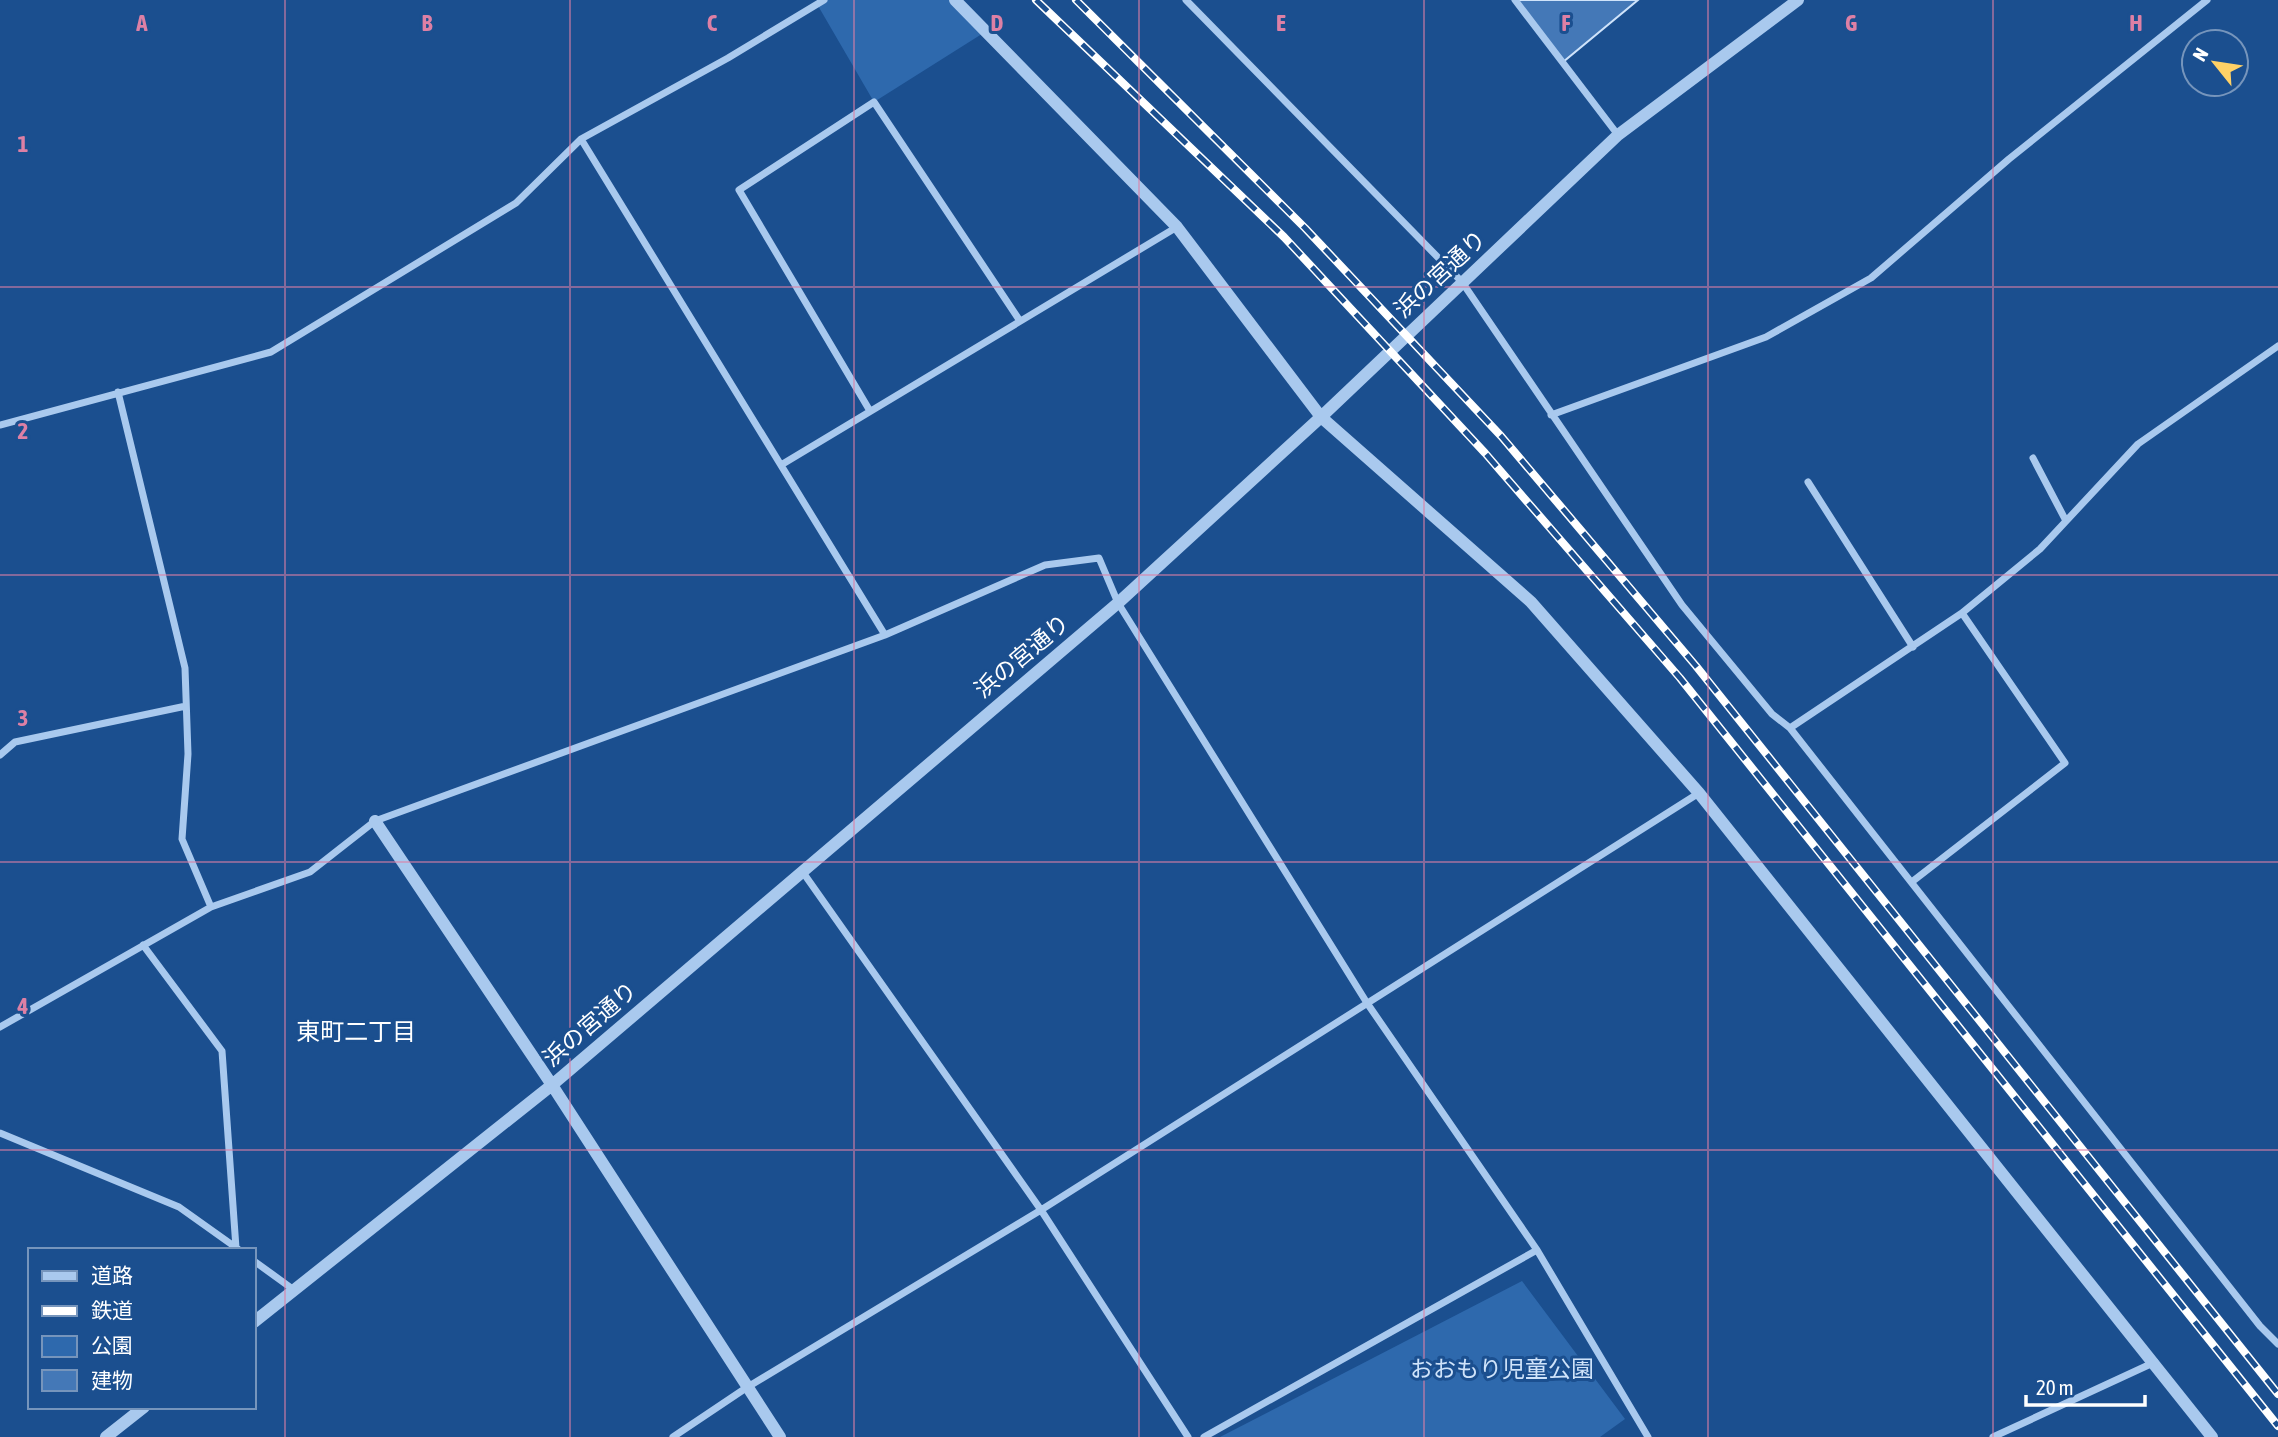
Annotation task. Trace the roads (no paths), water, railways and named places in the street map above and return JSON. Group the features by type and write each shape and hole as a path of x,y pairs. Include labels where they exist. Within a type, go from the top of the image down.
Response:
{"street":[{"path":"0,425 271,352 516,203 582,139 728,58 824,0"},
{"path":"955,0 1177,227 1321,417 1531,602 1699,793 2155,1362 2212,1437"},
{"path":"1186,0 1462,282 1682,605 1772,714 1790,728 1913,881 2260,1326 2278,1344"},
{"path":"1516,0 1618,135"},
{"name":"浜の宮通り","path":"256,1320 552,1084 1118,603 1321,417 1618,135 1798,0"},
{"path":"1551,415 1766,337 1871,278 2009,159 2207,0"},
{"path":"870,411 739,190 874,102 1020,321"},
{"path":"582,139 885,635"},
{"path":"781,465 1177,227"},
{"path":"1790,728 1962,613 2040,549 2138,444 2278,346"},
{"path":"118,393 185,668 188,754 182,839 211,907"},
{"path":"2034,457 2066,521"},
{"path":"1808,482 1913,647"},
{"path":"0,1027 211,907 310,872 375,821 885,635 1045,565 1099,558 1118,603 1367,1003 1537,1250 1648,1437"},
{"path":"1913,881 2065,763 1962,613"},
{"path":"0,755 15,742 186,706"},
{"path":"673,1437 746,1388 1041,1210 1699,793"},
{"path":"375,821 552,1084 780,1437"},
{"path":"801,870 1041,1210 1188,1437"},
{"path":"143,945 222,1051 237,1248"},
{"path":"0,1133 179,1208 236,1248"},
{"path":"1204,1437 1537,1250"},
{"path":"256,1262 294,1290"},
{"path":"1993,1437 2155,1362"},
{"path":"106,1437 141,1409"}],"railway":[{"path":"1036,0 1284,237 1485,453 1680,678 2278,1426"},
{"path":"1076,0 1305,228 1501,436 1696,666 2278,1394"}],"district":[{"name":"東町二丁目","path":"356,1032"}],"park label":[{"name":"おおもり児童公園","path":"1502,1369"}]}
